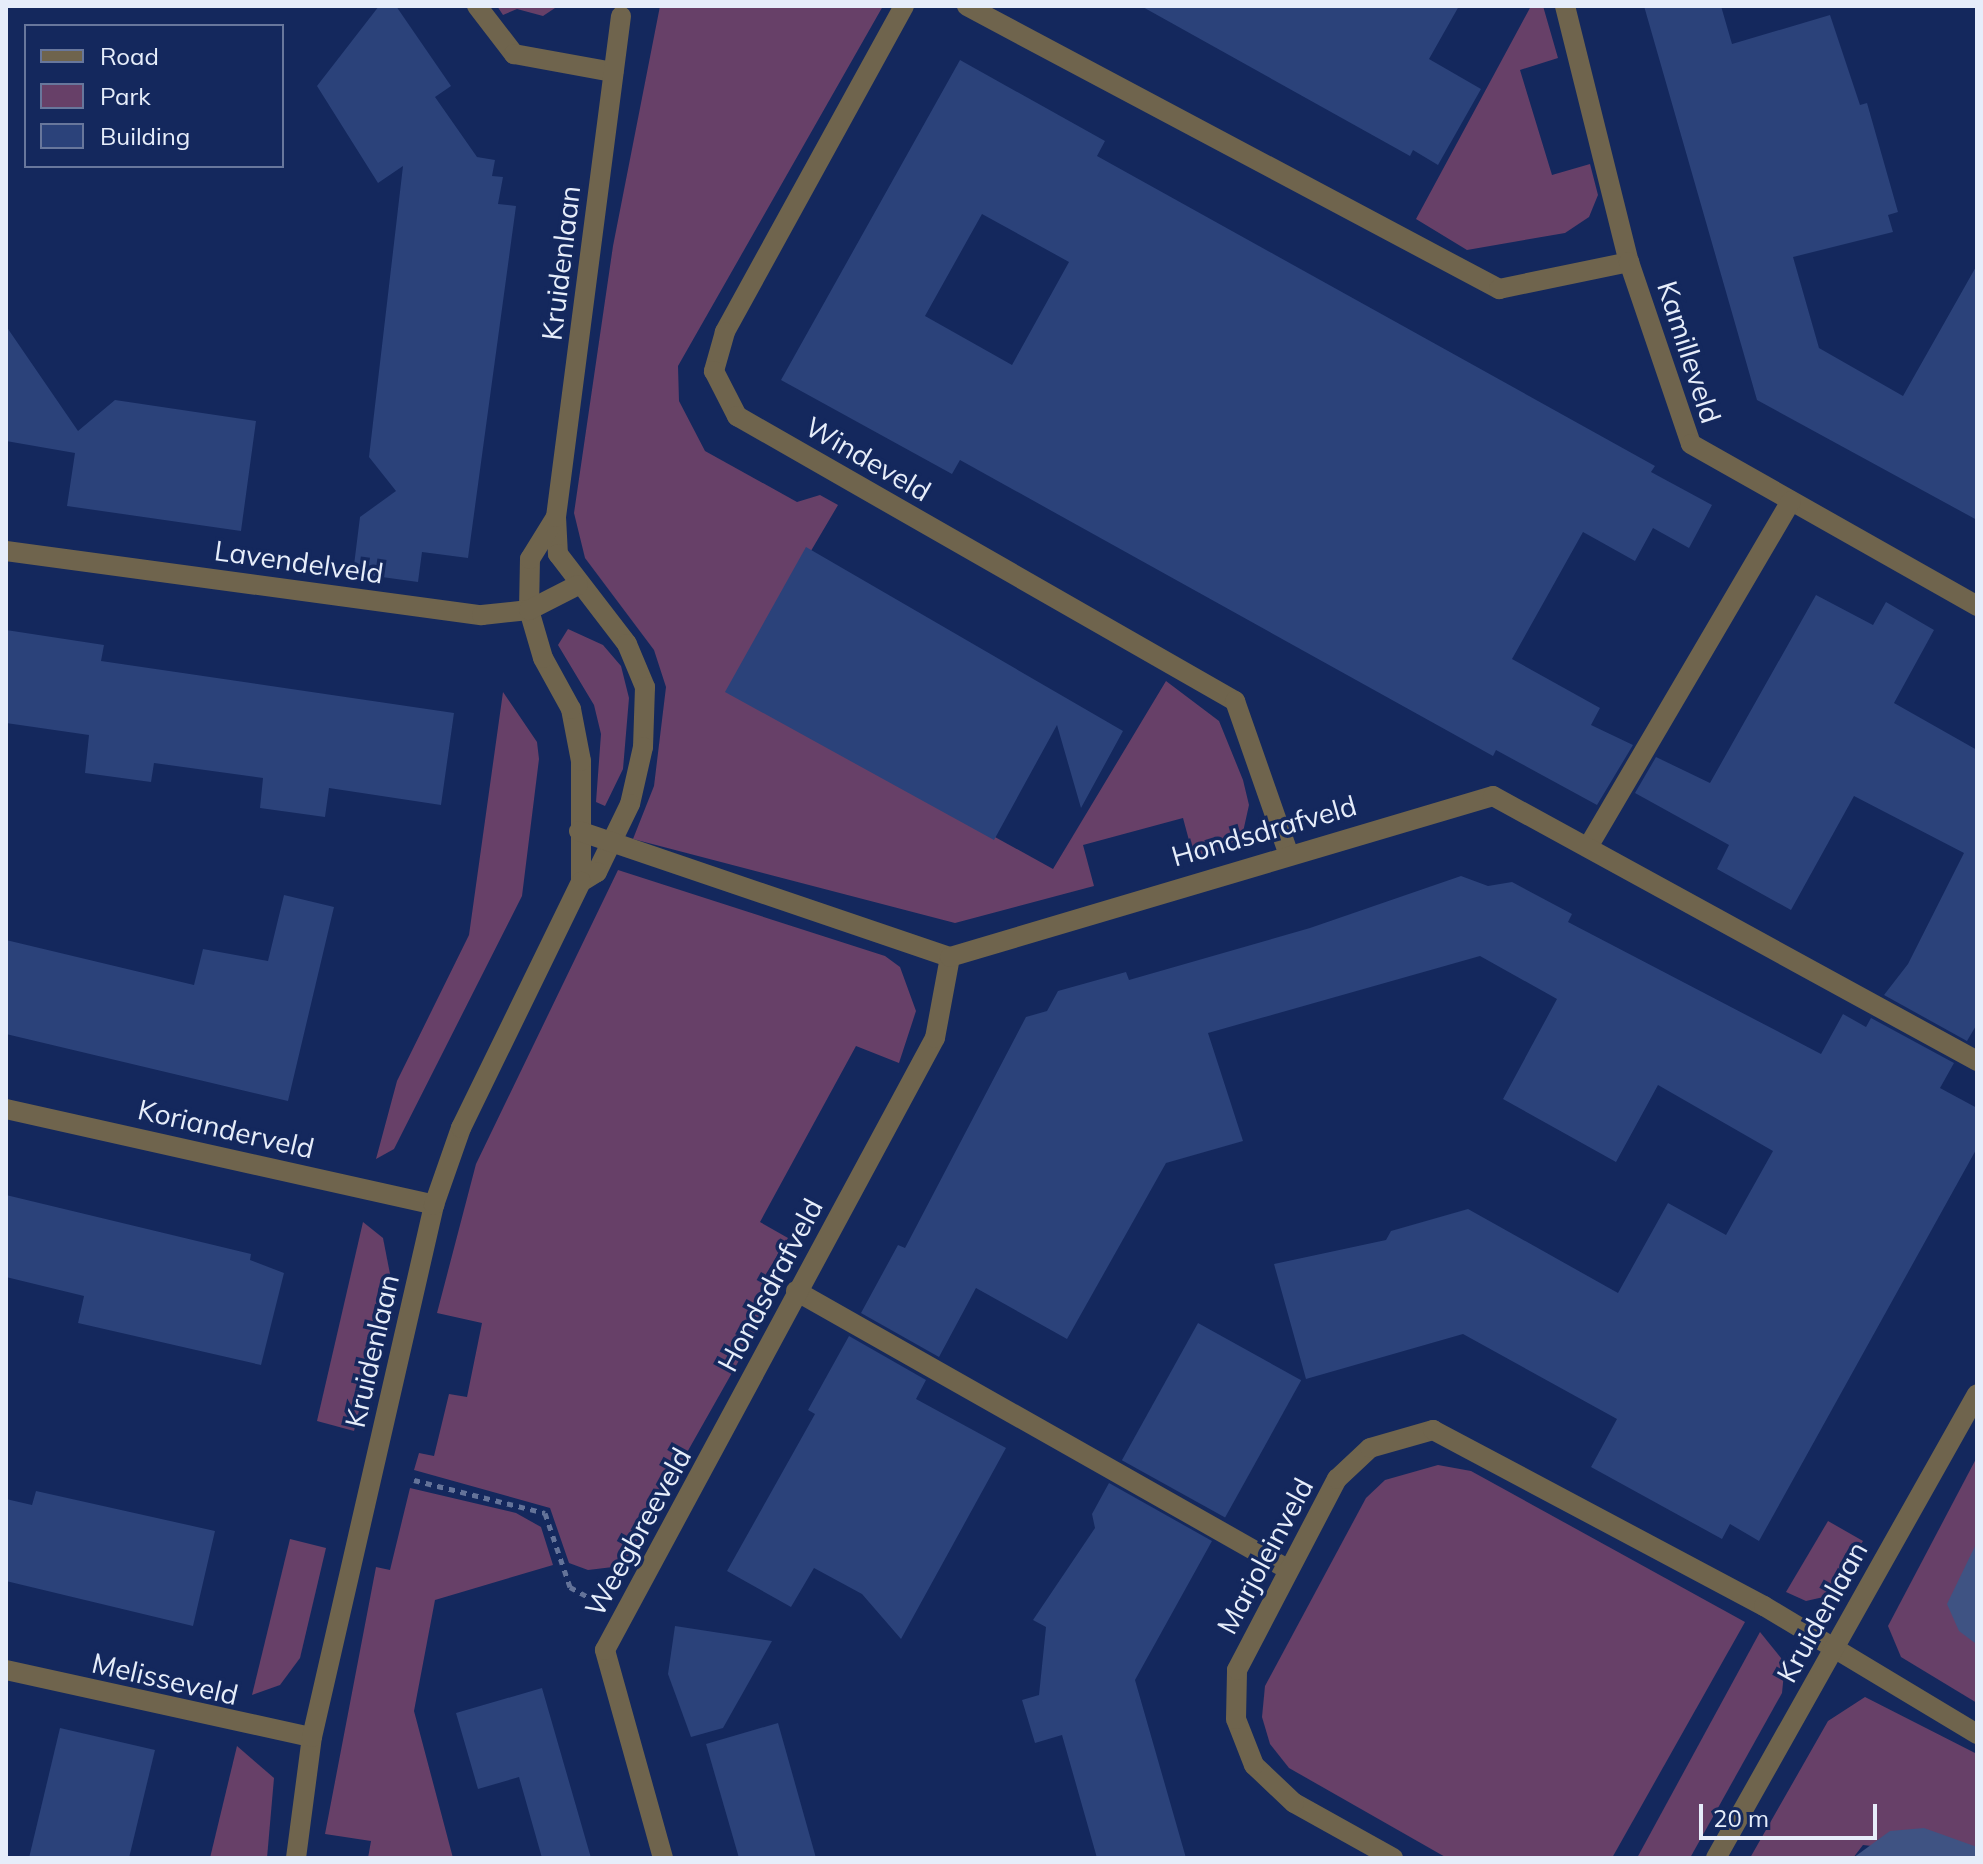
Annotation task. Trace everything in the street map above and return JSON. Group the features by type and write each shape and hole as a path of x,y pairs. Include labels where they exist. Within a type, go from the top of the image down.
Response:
{"street":[{"path":"477,6 514,54 613,72"},
{"name":"Windeveld","path":"904,6 725,332 714,371 737,416 1235,701 1288,852"},
{"path":"967,6 1499,289 1629,262"},
{"name":"Kamilleveld","path":"1565,6 1629,262 1691,444 1977,606"},
{"name":"Kruidenlaan","path":"581,882 597,872 613,842 643,747 645,687 627,644 578,585 558,554 556,517 622,9"},
{"path":"1588,847 1791,501"},
{"name":"Kruidenlaan","path":"296,1858 312,1737 434,1205 461,1128 581,882 581,761 571,709 543,658 529,610 530,559 556,517"},
{"name":"Lavendelveld","path":"6,551 482,615 529,610 578,585"},
{"name":"Hondsdrafveld","path":"731,1420 796,1291 935,1038 950,957 1288,852 1493,796 1977,1061"},
{"path":"579,831 950,957"},
{"name":"Korianderveld","path":"6,1109 434,1205"},
{"path":"796,1291 1289,1570"},
{"name":"Kruidenlaan","path":"1716,1858 1977,1394"},
{"name":"Weegbreeveld","path":"663,1858 605,1650 731,1420"},
{"name":"Marjoleinveld","path":"1393,1858 1294,1803 1254,1765 1236,1719 1237,1670 1337,1479 1370,1448 1433,1430 1469,1443 1833,1648 1977,1734"},
{"name":"Melisseveld","path":"6,1670 312,1737"}],"path":[{"path":"374,1470 545,1513 570,1587 622,1618"}],"green space":[{"path":"497,6 558,6 543,16 517,9 503,15"},
{"path":"660,6 883,6 678,366 679,401 705,451 797,502 820,495 838,505 729,690 1053,869 1166,681 1219,721 1243,780 1249,805 1243,832 1224,850 1194,859 1183,818 1083,845 1094,886 955,923 633,839 654,786 666,687 654,650 585,558 574,513 613,246"},
{"path":"1531,6 1543,6 1558,58 1520,70 1552,175 1590,164 1598,195 1589,217 1565,233 1467,250 1416,219"},
{"path":"568,629 603,645 621,666 629,698 623,769 605,806 596,802 601,734 594,705 558,645"},
{"path":"503,692 537,742 539,759 522,896 394,1149 376,1159 397,1081 469,935"},
{"path":"618,870 885,956 900,967 916,1011 899,1063 856,1046 760,1222 788,1238 766,1274 772,1302 629,1555 613,1567 588,1570 569,1563 550,1508 414,1470 419,1453 434,1456 449,1394 467,1397 482,1323 437,1313 476,1164"},
{"path":"363,1222 383,1238 391,1279 354,1431 317,1421"},
{"path":"1977,1457 1977,1703 1901,1657 1888,1626"},
{"path":"1438,1465 1471,1471 1745,1622 1612,1858 1447,1858 1289,1768 1270,1744 1262,1717 1265,1686 1366,1498 1385,1480"},
{"path":"410,1488 516,1513 541,1527 553,1565 435,1600 414,1711 453,1858 368,1858 371,1841 325,1834 376,1567 390,1570"},
{"path":"1828,1521 1863,1541 1828,1596 1806,1601 1786,1592"},
{"path":"290,1539 326,1548 300,1658 280,1685 252,1695"},
{"path":"1760,1632 1785,1663 1782,1693 1690,1858 1637,1858"},
{"path":"1865,1697 1977,1754 1977,1858 1863,1845 1853,1858 1750,1858 1828,1721"},
{"path":"237,1746 274,1778 267,1858 210,1858"}],"water":[{"path":"1977,1542 1975,1643 1959,1631 1947,1604"},
{"path":"1924,1828 1977,1847 1977,1858 1853,1858 1890,1831"}],"building":[{"path":"379,6 396,6 451,86 435,97 477,157 495,160 492,176 503,177 498,204 516,206 468,558 422,552 418,582 353,573 360,517 396,491 369,457 403,166 378,183 317,86"},
{"path":"1141,6 1459,6 1429,59 1481,89 1438,165 1413,150 1410,156"},
{"path":"1644,6 1721,6 1732,44 1830,15 1860,105 1867,103 1898,212 1888,215 1893,232 1793,257 1819,348 1903,396 1977,265 1977,520 1757,400"},
{"path":"960,60 1105,141 1097,156 1655,466 1651,472 1712,505 1689,548 1653,528 1635,561 1583,532 1512,659 1600,708 1591,725 1633,745 1597,805 1496,750 1493,756 960,460 952,474 781,380","holes":["982,214 1069,262 1012,365 925,316"]},
{"path":"6,326 78,431 115,400 256,421 241,531 67,506 75,453 6,441"},
{"path":"806,547 1123,731 1081,808 1057,725 994,840 725,692"},
{"path":"1816,595 1873,625 1886,602 1934,630 1894,703 1977,750 1977,1024 1967,1041 1884,995 1908,964 1964,853 1854,796 1791,910 1717,869 1729,845 1635,793 1656,757 1710,783"},
{"path":"6,630 104,645 101,661 454,713 441,805 329,788 325,817 260,808 263,778 154,763 151,782 85,773 89,735 6,723"},
{"path":"1461,876 1488,886 1512,882 1572,914 1568,922 1821,1054 1843,1014 1866,1027 1871,1018 1954,1063 1940,1088 1977,1108 1977,1148 1759,1541 1730,1524 1722,1539 1591,1467 1617,1419 1463,1334 1306,1379 1274,1264 1386,1240 1391,1231 1468,1209 1618,1293 1668,1203 1726,1235 1773,1151 1658,1085 1616,1162 1503,1099 1557,999 1480,956 1208,1033 1243,1141 1166,1163 1067,1339 976,1288 939,1357 861,1313 898,1245 905,1248 1026,1017 1047,1011 1058,991 1126,972 1129,980 1310,928"},
{"path":"284,895 334,907 288,1101 6,1034 6,940 194,985 203,949 268,961"},
{"path":"6,1195 251,1254 250,1260 284,1273 261,1365 78,1323 84,1296 6,1277"},
{"path":"1198,1323 1301,1380 1225,1518 1122,1460"},
{"path":"849,1336 926,1380 916,1399 1006,1448 901,1639 862,1594 814,1568 791,1607 727,1571 815,1414 808,1410"},
{"path":"1109,1483 1212,1541 1135,1680 1186,1858 1097,1858 1062,1735 1035,1743 1022,1700 1039,1695 1046,1627 1033,1620 1095,1528 1092,1514"},
{"path":"36,1491 215,1531 193,1626 6,1581 6,1499 32,1505"},
{"path":"675,1626 772,1641 723,1728 691,1737 668,1674"},
{"path":"542,1688 591,1858 542,1858 519,1777 478,1789 456,1713"},
{"path":"778,1723 816,1858 739,1858 706,1744"},
{"path":"60,1728 155,1750 129,1858 29,1858"}]}
